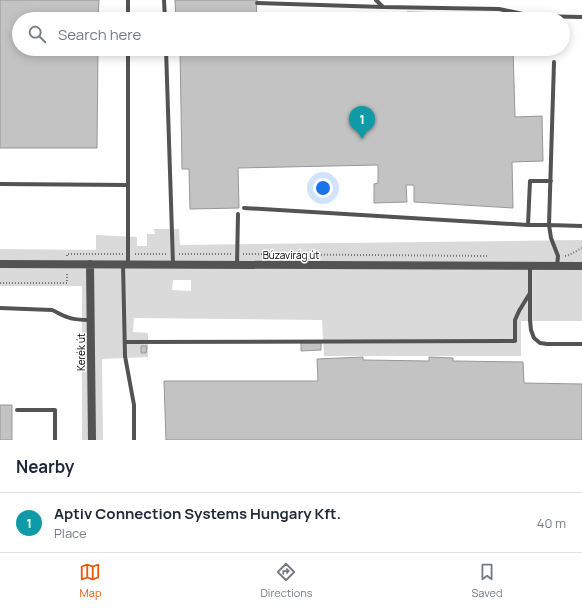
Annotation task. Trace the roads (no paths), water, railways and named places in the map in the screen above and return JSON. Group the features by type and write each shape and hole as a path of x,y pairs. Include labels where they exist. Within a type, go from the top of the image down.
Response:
{"street":[{"name":"Búzavirág út","path":"0,264 582,266"},
{"name":"Kerék út","path":"90,264 92,440"}],"lane":[{"path":"128,0 128,12"},
{"path":"164,0 165,12"},
{"path":"376,0 383,7"},
{"path":"257,3 499,9 513,12"},
{"path":"570,17 582,17"},
{"path":"128,56 128,254 126,264 125,356 134,405 134,440"},
{"path":"166,56 173,265"},
{"path":"554,62 550,238 558,256 557,266"},
{"path":"528,225 530,181 551,182"},
{"path":"0,184 128,185"},
{"path":"244,208 528,225 582,226"},
{"path":"237,265 238,214"},
{"path":"530,266 530,330 534,338 540,343 547,344 582,344"},
{"path":"125,342 515,341 515,320 530,293"},
{"path":"0,308 52,310 66,317 91,320"},
{"path":"17,410 55,410 55,440"}],"place":[{"name":"Aptiv Connection Systems Hungary Kft.","path":"362,139"}]}
